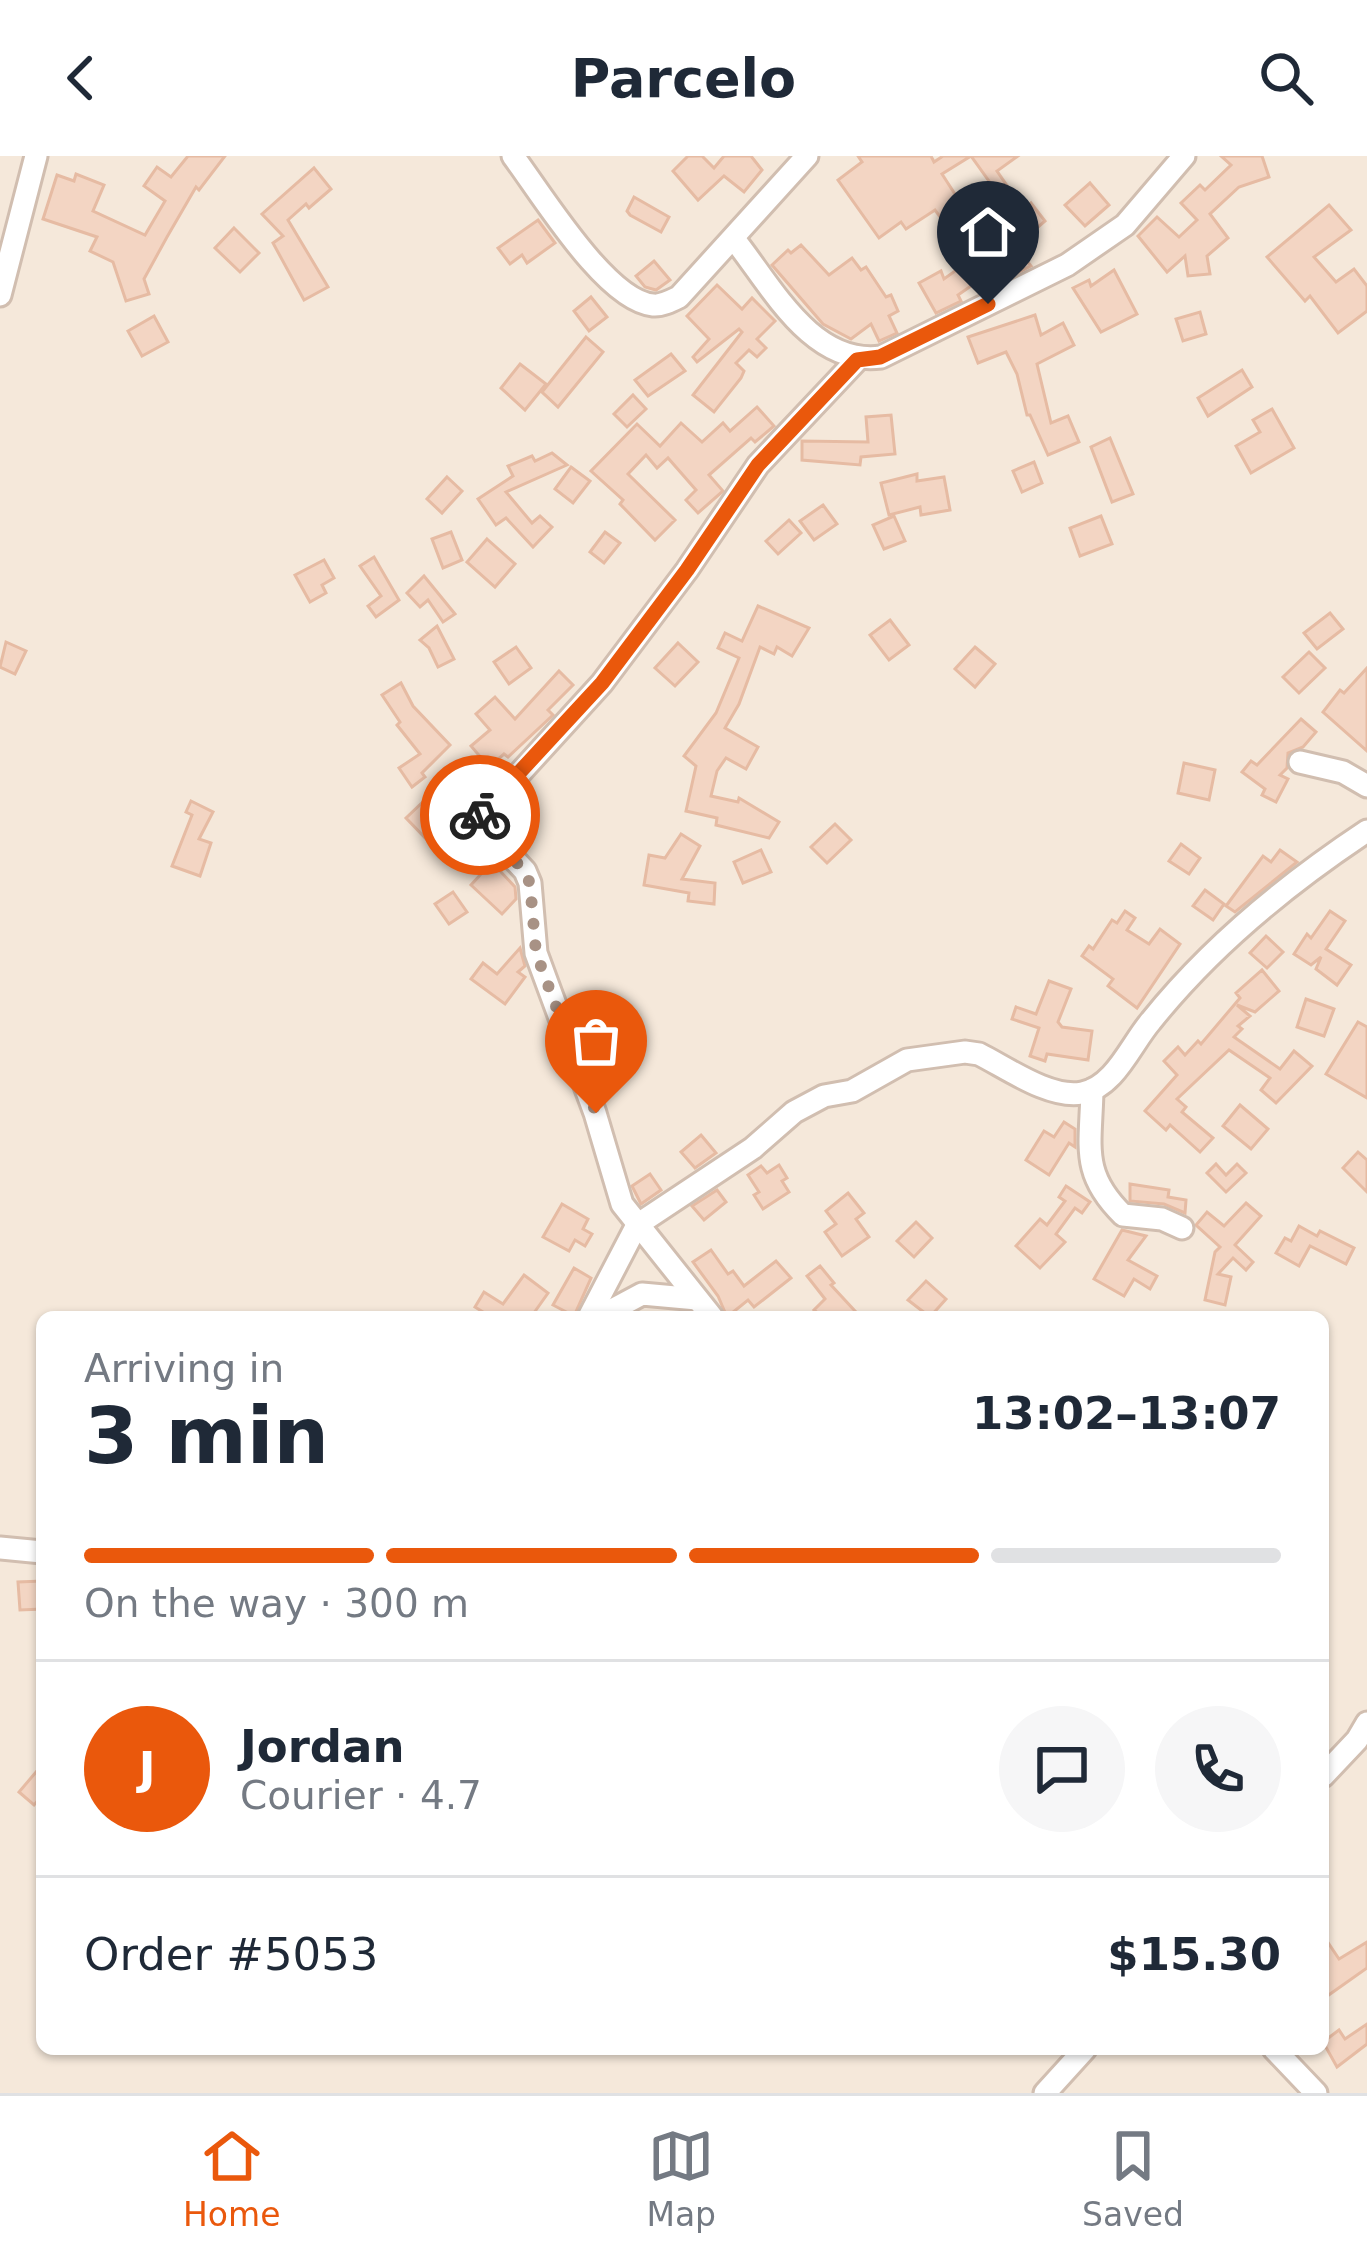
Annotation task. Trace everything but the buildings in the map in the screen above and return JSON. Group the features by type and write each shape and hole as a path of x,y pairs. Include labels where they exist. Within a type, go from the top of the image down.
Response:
{"street":[{"path":"0,295 36,156"},
{"path":"512,156 603,274 629,298 656,306 680,297 807,156"},
{"path":"734,239 811,336 832,352 857,360 895,351 1067,265 1124,225 1184,156"},
{"path":"705,1308 622,1204 596,1113 536,953 530,884 525,871 477,820 602,683 758,465 857,360"},
{"path":"1300,762 1343,772 1367,786"},
{"path":"592,1311 637,1225 753,1148 794,1112 824,1096 852,1091 907,1060 965,1052 1067,1094 1092,1090 1124,1060 1147,1025 1206,958 1318,864 1367,831"},
{"path":"1092,1090 1092,1169 1097,1188 1123,1215 1162,1219 1182,1228"},
{"path":"610,1311 642,1294 705,1308"},
{"path":"0,1548 36,1551"},
{"path":"1329,1770 1358,1740 1367,1723"},
{"path":"1045,2093 1080,2055"},
{"path":"1280,2055 1316,2093"}],"shaded area":[{"path":"0,156 1367,156 1367,2093 0,2093"}],"way so far":[{"path":"480,815 478,824 525,871 536,953 596,1113"}],"route":[{"path":"480,815 602,683 758,465 857,360 880,357 988,304"}]}
